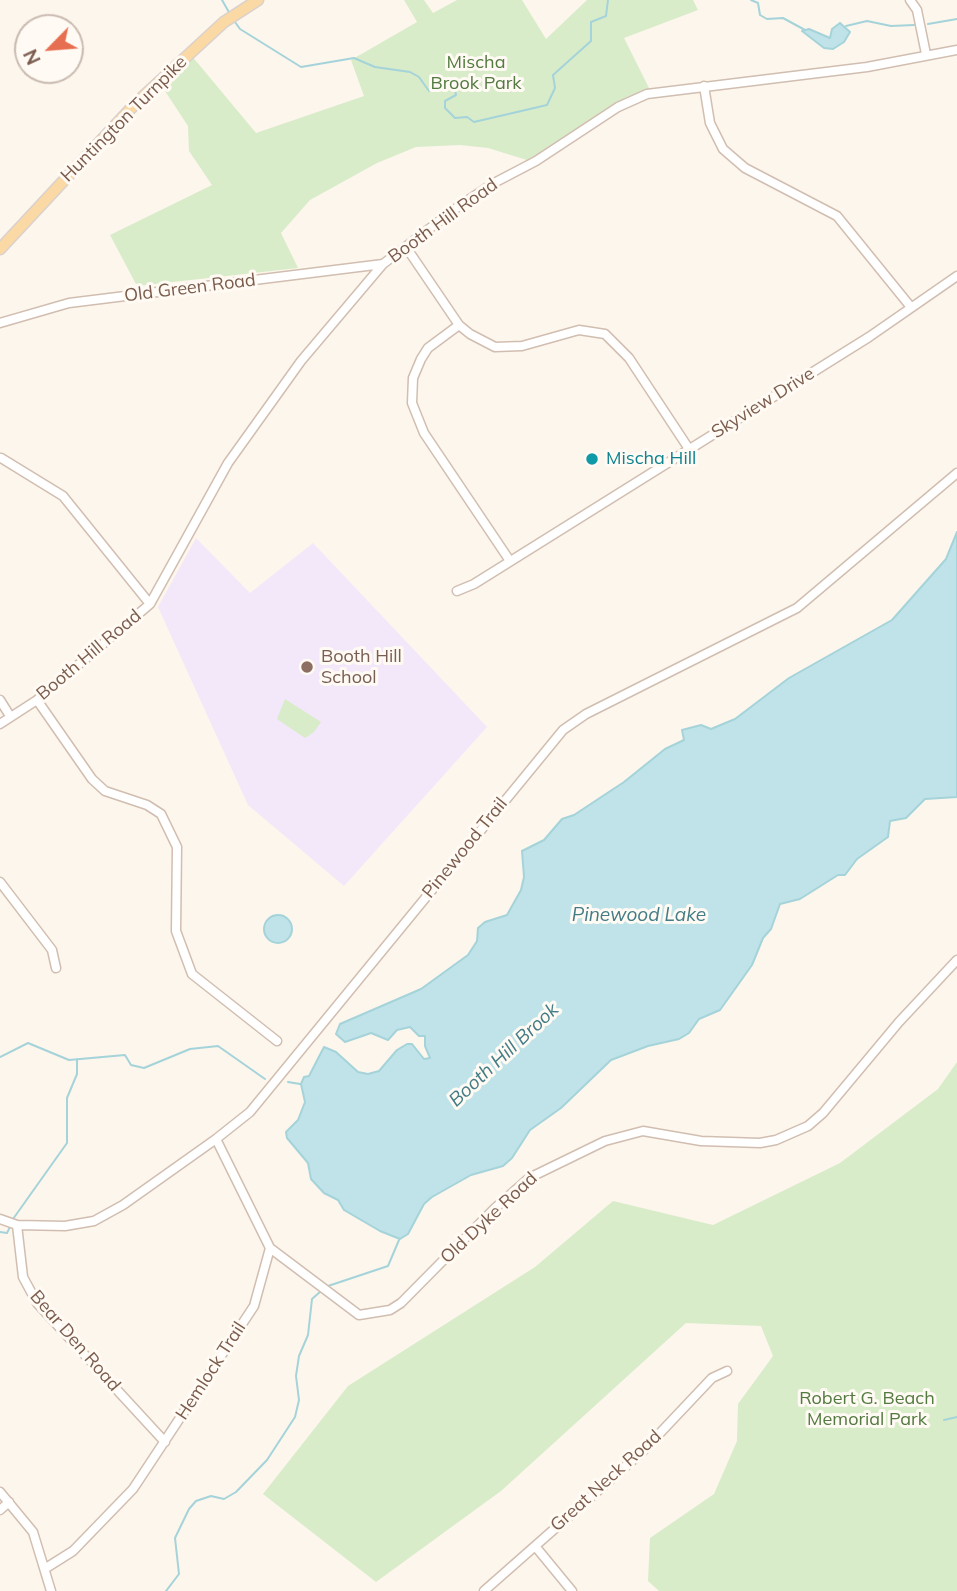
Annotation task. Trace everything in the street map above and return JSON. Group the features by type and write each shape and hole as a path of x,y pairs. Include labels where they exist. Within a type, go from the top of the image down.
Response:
{"main road":[{"name":"Huntington Turnpike","path":"0,249 136,103 224,22 258,0"}],"street":[{"path":"910,0 917,10 926,54"},
{"name":"Booth Hill Road","path":"0,724 37,700 150,604 228,463 301,361 383,264 494,183 536,161 618,107 647,94 867,66 957,50"},
{"path":"704,86 710,123 723,149 745,168 837,216 910,306"},
{"path":"406,247 459,324 470,334 495,347 522,346 579,330 605,334 629,358 689,449"},
{"name":"Old Green Road","path":"0,323 69,303 383,264"},
{"name":"Skyview Drive","path":"457,591 510,561 869,337 910,306 957,276"},
{"path":"459,324 428,348 421,359 413,378 412,403 424,433 510,561"},
{"path":"1,458 63,496 150,604"},
{"name":"Pinewood Trail","path":"10,1222 65,1226 94,1221 123,1205 216,1139 250,1111 562,730 586,714 797,608 957,473"},
{"path":"37,700 92,779 105,791 147,805 161,814 177,847 176,931 192,974 277,1041"},
{"path":"0,701 10,716"},
{"path":"0,882 52,950 56,968"},
{"name":"Old Dyke Road","path":"270,1248 329,1296 359,1315 390,1310 401,1303 495,1208 543,1168 619,1135 643,1132 745,1144 776,1140 798,1132 823,1113 899,1023 957,960"},
{"path":"216,1139 270,1248"},
{"name":"Bear Den Road","path":"10,1222 23,1277 37,1303 165,1442"},
{"name":"Hemlock Trail","path":"46,1568 73,1551 133,1489 254,1306 270,1248"},
{"name":"Great Neck Road","path":"484,1591 643,1451 712,1378 727,1371"},
{"path":"0,1492 33,1532 51,1591"},
{"path":"0,1510 9,1502"},
{"path":"535,1546 572,1591"}],"shaded area":[{"name":"Booth Hill School","path":"196,538 250,593 313,543 487,727 344,886 248,805 158,607"}],"green space":[{"name":"Mischa Brook Park","path":"404,0 424,0 433,13 457,0 522,0 546,39 587,0 693,0 698,10 624,38 650,90 627,97 530,161 488,148 460,145 416,147 377,163 310,200 281,233 298,268 137,286 110,235 212,185 189,151 188,126 161,85 191,55 256,133 364,96 351,60 417,22"},
{"path":"285,699 321,722 314,732 305,738 277,719"},
{"name":"Robert G. Beach Memorial Park","path":"957,1062 957,1591 659,1591 648,1581 650,1538 714,1494 737,1441 738,1404 773,1356 761,1326 686,1323 501,1491 376,1582 263,1494 348,1386 535,1267 613,1201 713,1225 840,1163 938,1089"}],"water":[{"path":"840,23 850,32 844,42 833,49 824,48 802,31 809,29 830,38 832,29"},
{"name":"Pinewood Lake","path":"957,532 957,797 925,799 906,818 890,821 888,837 857,859 845,875 838,875 800,899 780,904 771,929 763,938 752,965 720,1010 699,1019 689,1033 679,1039 648,1046 611,1060 561,1108 530,1130 512,1158 503,1166 471,1175 432,1197 424,1204 408,1234 400,1239 380,1231 344,1210 338,1200 324,1193 311,1179 308,1163 287,1138 286,1132 298,1120 305,1102 301,1084 304,1077 309,1076 324,1047 336,1052 358,1072 368,1074 379,1071 397,1050 407,1044 412,1044 424,1059 430,1058 425,1046 425,1036 419,1036 410,1027 397,1030 388,1040 371,1033 345,1042 336,1034 340,1024 421,989 468,955 477,941 478,928 485,922 507,915 521,890 524,877 522,851 544,840 562,819 574,815 624,782 665,749 684,740 682,730 701,725 711,729 735,719 789,678 892,620 946,559"},
{"path":"278,915 288,919 292,929 288,939 278,943 268,939 264,929 268,919"}],"waterway":[{"path":"222,0 230,14"},
{"path":"235,22 240,29 301,67 354,58 375,67 410,72 419,77 429,91 440,88 449,80 454,85 456,95 445,101 445,108 455,118 467,117 474,122 547,105 555,88 553,75 591,41 591,22 606,16 608,0"},
{"path":"751,0 758,3 760,15 767,19 783,18 805,30"},
{"path":"928,24 957,19"},
{"path":"846,26 867,21 891,26 914,25"},
{"path":"0,1057 28,1043 69,1060 125,1055 131,1065 144,1068 190,1049 218,1046 265,1079"},
{"path":"13,1219 67,1143 67,1098 77,1074 77,1059"},
{"path":"288,1082 300,1084"},
{"path":"0,1232 7,1233 11,1225"},
{"name":"Booth Hill Brook","path":"325,1287 388,1266 399,1240"},
{"name":"Booth Hill Brook","path":"166,1591 179,1574 175,1538 189,1509 196,1501 211,1496 224,1499 236,1492 267,1460 295,1417 299,1400 296,1376 299,1356 308,1335 312,1299 321,1291"},
{"path":"944,1420 957,1417"}],"place":[{"name":"Mischa Hill","path":"592,459"},
{"name":"Booth Hill School","path":"307,667"}]}
